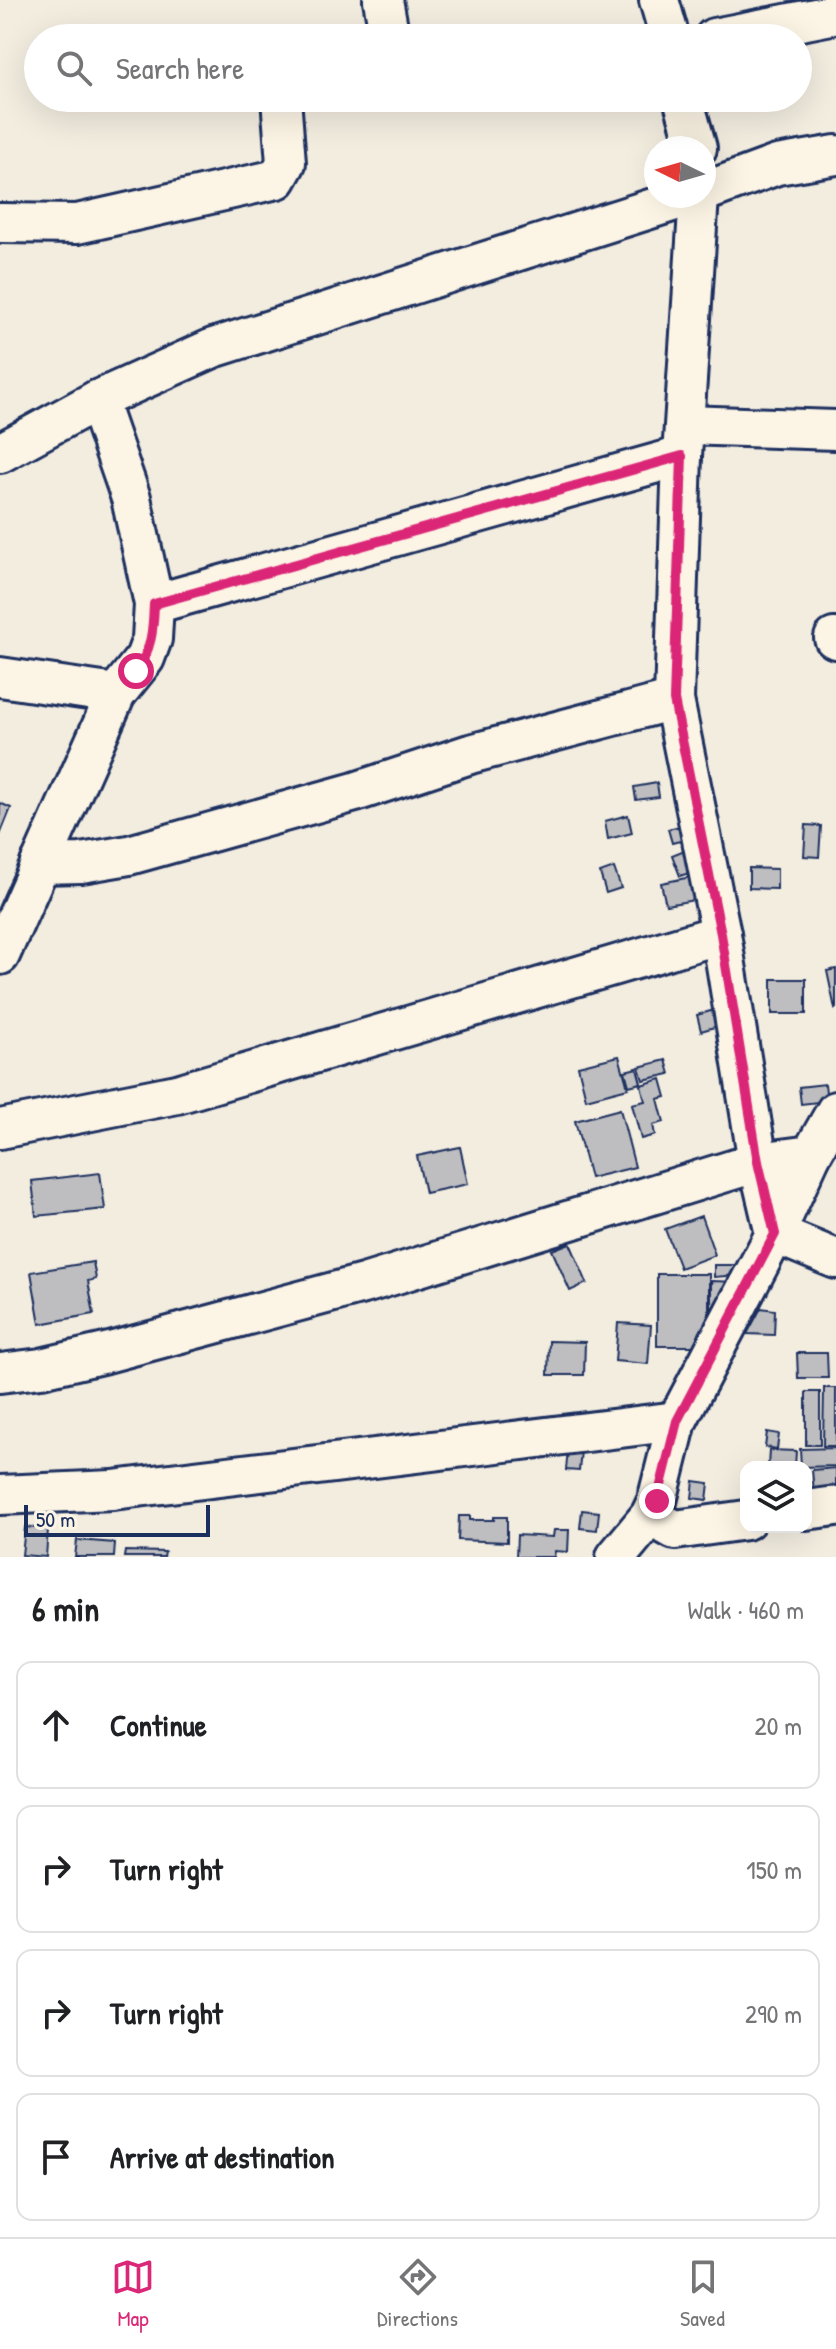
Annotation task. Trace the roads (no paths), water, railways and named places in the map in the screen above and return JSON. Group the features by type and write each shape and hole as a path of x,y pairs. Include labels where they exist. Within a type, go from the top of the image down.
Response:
{"street":[{"path":"383,0 387,24"},
{"path":"659,0 666,24"},
{"path":"785,24 836,14"},
{"path":"0,223 77,224 277,179 286,163 282,112"},
{"path":"687,112 694,136"},
{"path":"716,188 777,165 836,155"},
{"path":"0,453 97,400 213,348 653,208"},
{"path":"698,208 683,440 674,700 721,934 758,1162 775,1234"},
{"path":"0,955 116,694 145,658 152,639 154,604 131,498 97,400"},
{"path":"154,604 683,440 836,430"},
{"path":"0,677 116,694"},
{"path":"40,864 81,863 129,855 355,792 470,754 674,700"},
{"path":"0,1129 177,1094 721,934"},
{"path":"668,1534 657,1501 677,1421 775,1234 811,1155 834,1119"},
{"path":"0,1373 41,1368 110,1352 367,1283 758,1162 811,1155"},
{"path":"775,1234 836,1259"},
{"path":"0,1495 144,1487 677,1421"},
{"path":"812,1509 836,1506"},
{"path":"616,1557 668,1534 740,1521"}]}
